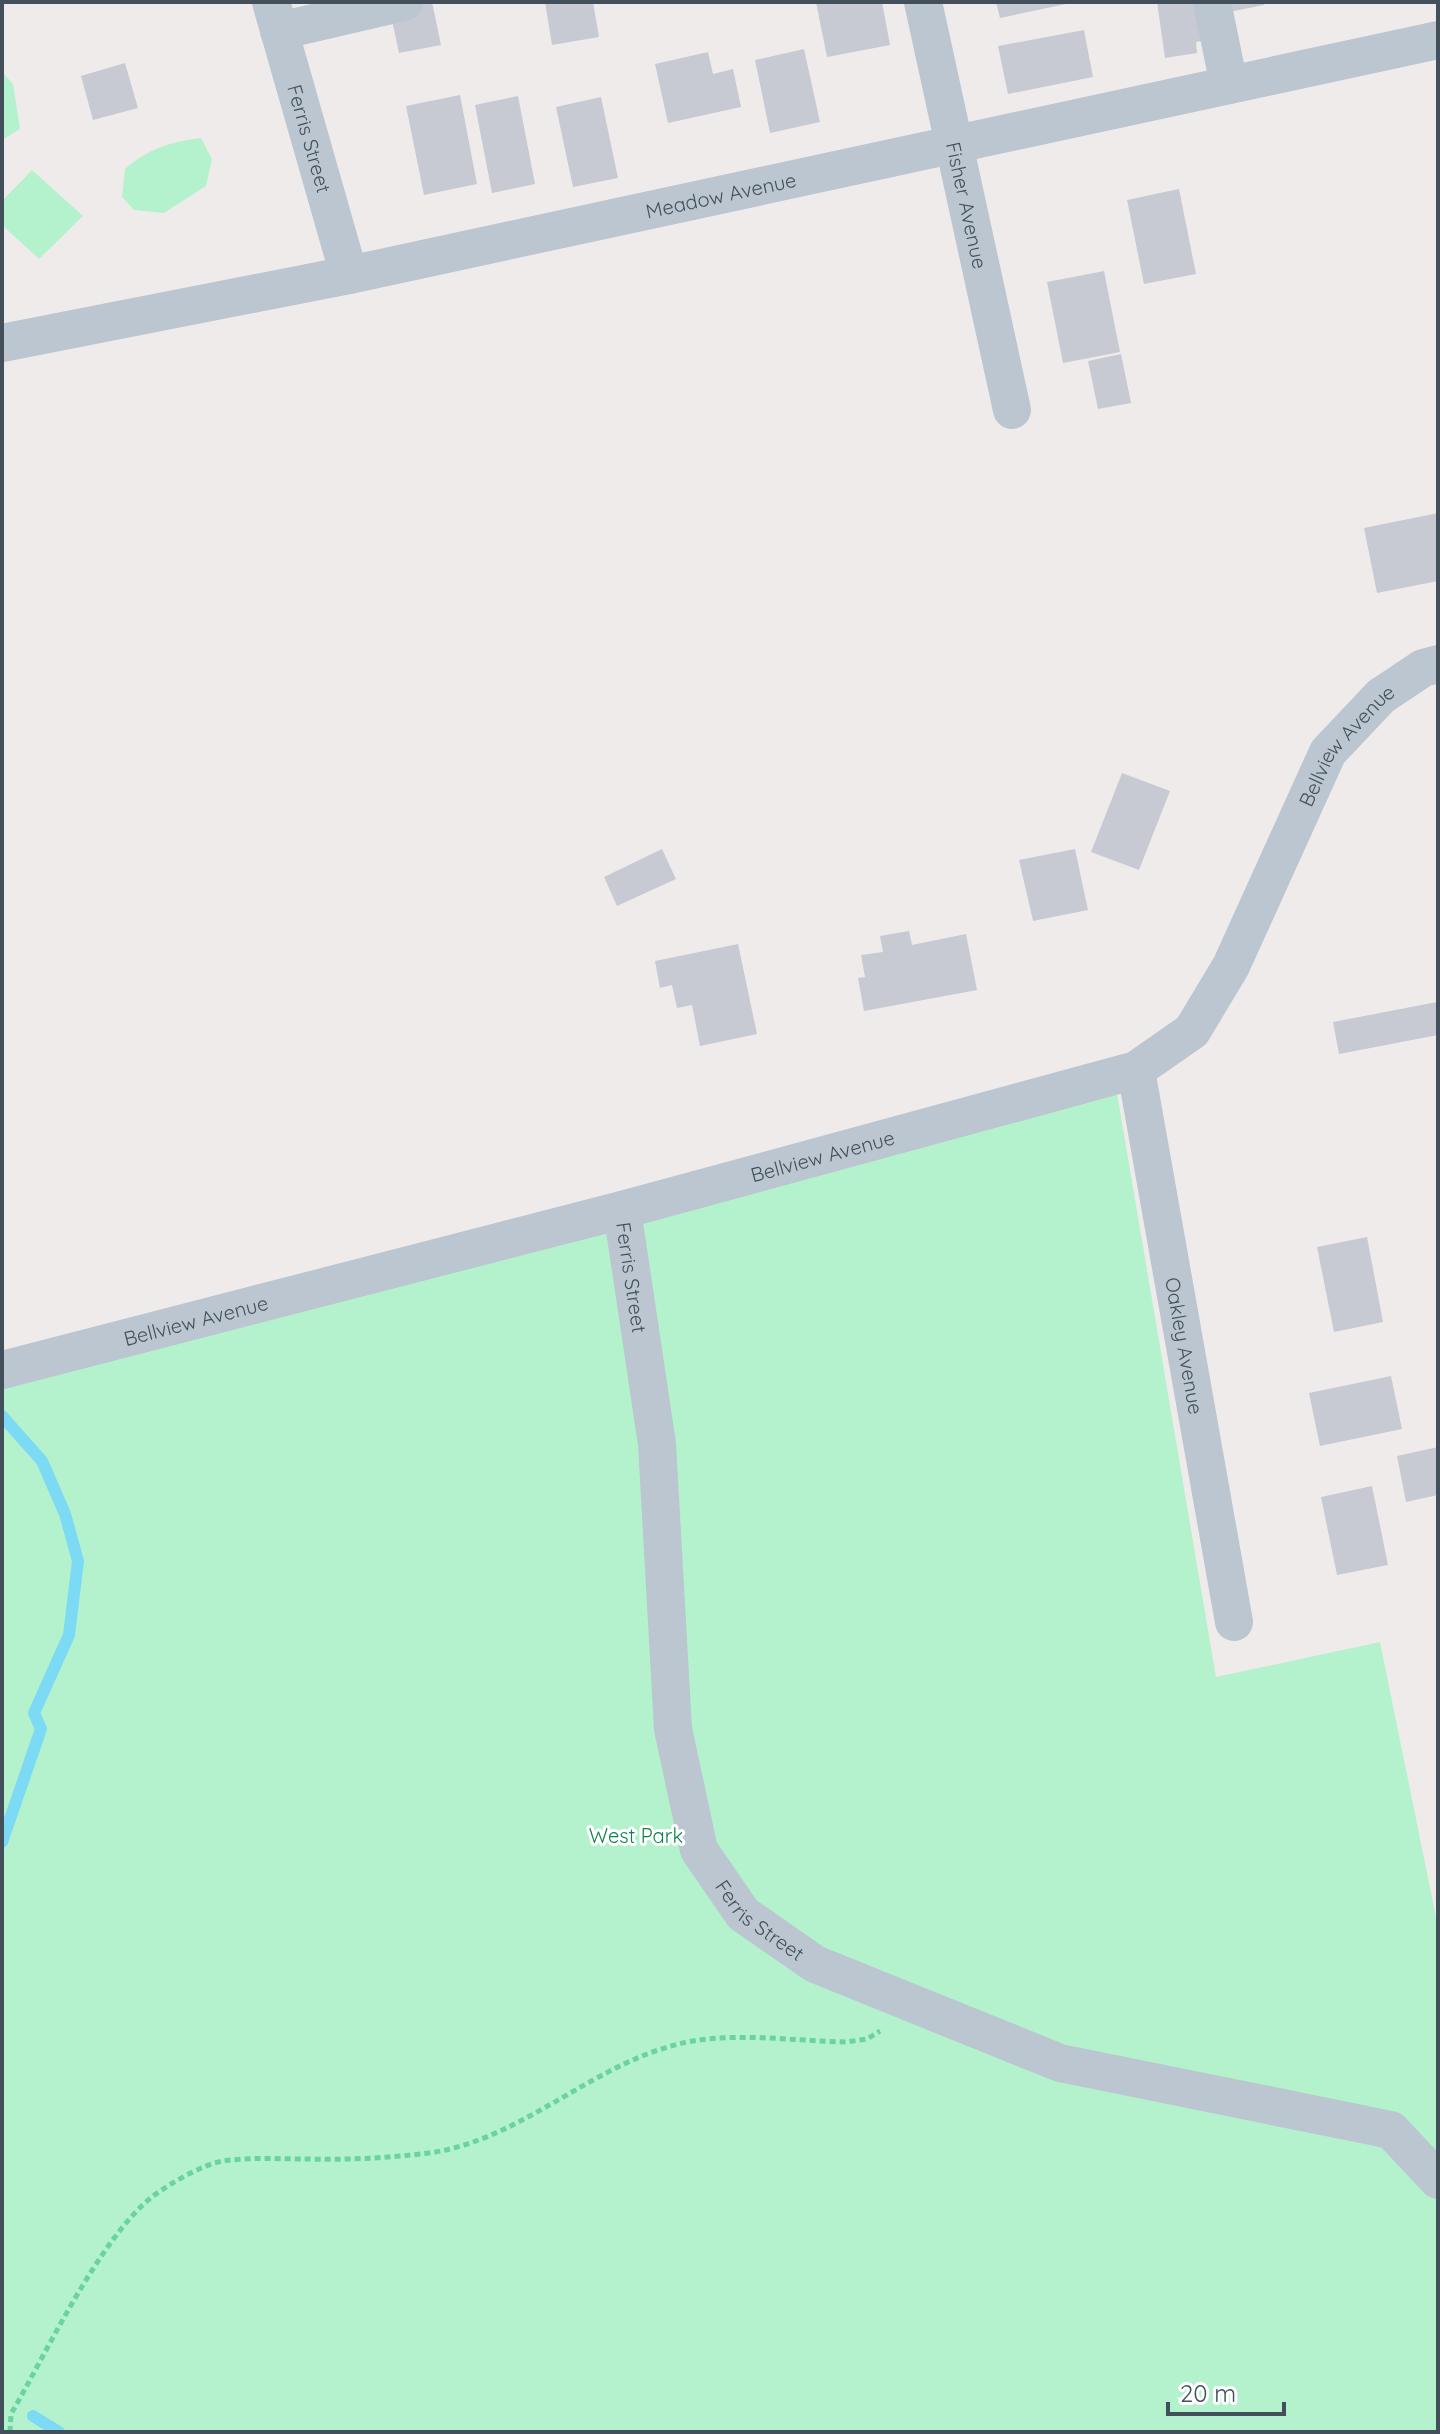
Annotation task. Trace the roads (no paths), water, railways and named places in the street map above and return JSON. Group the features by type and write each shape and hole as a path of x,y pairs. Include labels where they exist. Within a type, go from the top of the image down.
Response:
{"street":[{"path":"275,16 404,2"},
{"name":"Fisher Avenue","path":"923,2 952,148 1012,410"},
{"path":"1212,2 1229,85"},
{"name":"Ferris Street","path":"275,16 349,275"},
{"name":"Meadow Avenue","path":"2,343 349,275 952,148 1438,40"},
{"name":"Bellview Avenue","path":"2,1370 622,1210 1136,1070 1192,1031 1231,966 1328,752 1381,696 1423,668 1438,664"},
{"name":"Oakley Avenue","path":"1136,1070 1234,1622"},
{"name":"Ferris Street","path":"622,1210 657,1444 673,1729 699,1850 743,1914 815,1964 1060,2063 1391,2130 1438,2180"}],"waterway":[{"path":"2,1416 42,1461 65,1514 78,1561 69,1635 34,1713 41,1729 2,1842"},
{"path":"33,2416 59,2432"}],"park label":[{"name":"West Park","path":"636,1835"}]}
